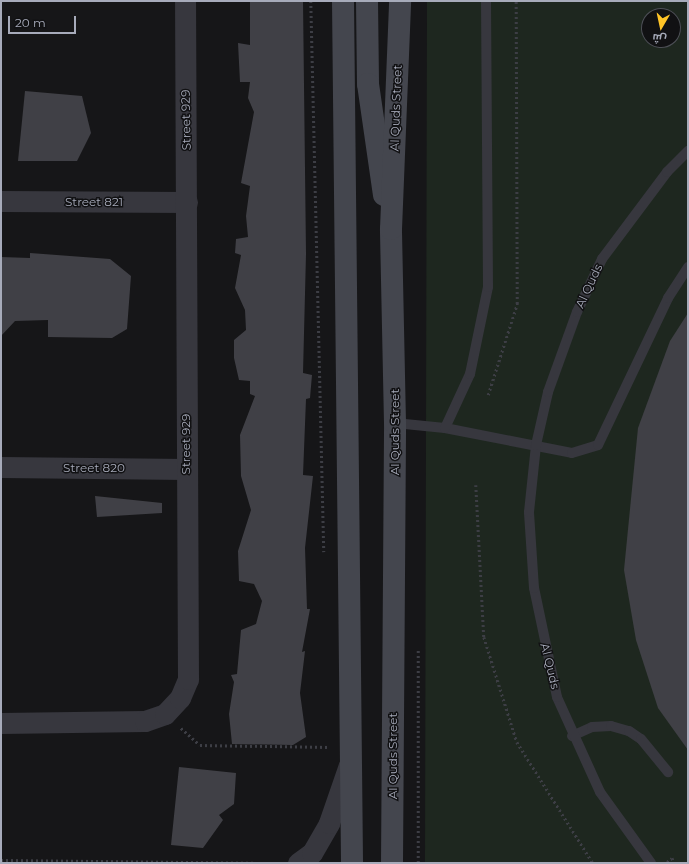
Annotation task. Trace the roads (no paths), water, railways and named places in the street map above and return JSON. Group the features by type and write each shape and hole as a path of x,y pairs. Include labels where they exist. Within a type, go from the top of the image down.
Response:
{"street":[{"name":"Street 929","path":"1,723 145,721 165,714 180,698 190,659 186,469 187,202 185,1"},
{"path":"343,1 352,863"},
{"path":"367,1 368,84 375,148 391,229"},
{"name":"Al Quds Street","path":"392,863 395,423 391,229 400,1"},
{"name":"Street 821","path":"1,201 187,202"},
{"name":"Street 820","path":"1,467 186,469"},
{"path":"298,863 312,853 329,823 351,760"}],"lane":[{"path":"445,428 470,374 488,287 486,1"},
{"name":"Al Quds","path":"651,863 600,792 572,736 547,663 529,556 536,445 557,363 602,259 666,172 688,151"},
{"path":"395,423 445,428 536,445 572,454 598,445 668,298 688,267"},
{"path":"572,736 592,727 611,726 629,731 646,745 668,772"}]}
